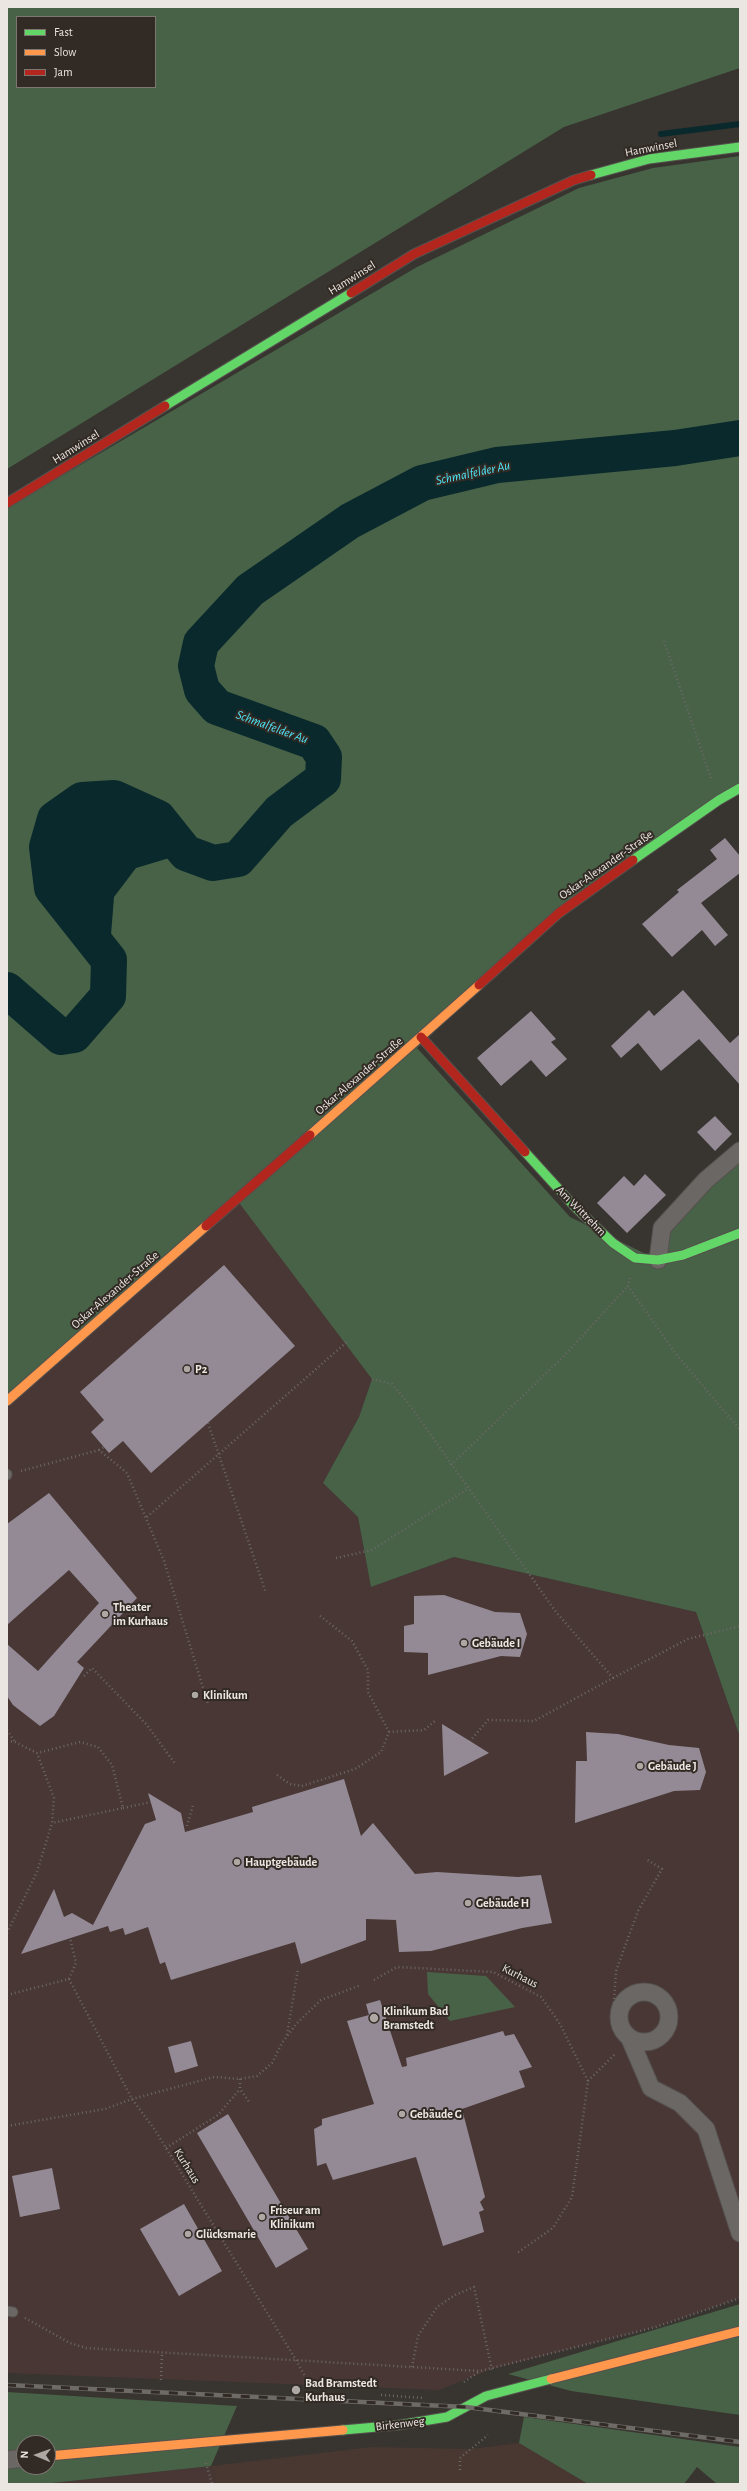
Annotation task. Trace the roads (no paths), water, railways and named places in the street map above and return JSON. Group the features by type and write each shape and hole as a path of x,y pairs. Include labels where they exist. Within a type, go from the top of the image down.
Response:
{"street":[{"name":"Hamwinsel","path":"7,503 414,254 574,180 649,159 740,147"},
{"name":"Oskar-Alexander-Straße","path":"7,1400 422,1037 558,913 719,800 740,788"},
{"name":"Am Wittrehm","path":"422,1037 575,1207 613,1243 635,1258 658,1260 683,1255 740,1233"},
{"path":"658,1260 662,1228 706,1180 740,1151"},
{"path":"624,2035 651,2088 680,2103 706,2129 740,2232"},
{"name":"Birkenweg","path":"56,2455 384,2426 447,2417 486,2396 740,2331"}],"water":[{"path":"114,798 158,818 186,853 136,868 114,897 109,960 52,888 47,847 55,819 82,800"}],"waterway":[{"path":"661,134 740,124"},
{"name":"Schmalfelder Au","path":"7,990 61,1037 74,1035 108,996 109,960 52,888 47,847 55,819 82,800 114,798 158,818 186,853 213,863 238,859 279,812 323,779 324,757 314,742 217,707 202,690 196,666 201,643 250,590 350,521 422,483 497,465 675,448 740,438"}],"railway":[{"path":"7,2385 466,2407 740,2442"}],"place":[{"name":"P2","path":"187,1369"},
{"name":"Theater im Kurhaus","path":"105,1614"},
{"name":"Gebäude I","path":"464,1643"},
{"name":"Klinikum","path":"195,1695"},
{"name":"Gebäude J","path":"640,1766"},
{"name":"Hauptgebäude","path":"237,1862"},
{"name":"Gebäude H","path":"468,1903"},
{"name":"Klinikum Bad Bramstedt","path":"374,2018"},
{"name":"Gebäude G","path":"402,2114"},
{"name":"Friseur am Klinikum","path":"262,2217"},
{"name":"Glücksmarie","path":"188,2234"},
{"name":"Bad Bramstedt Kurhaus","path":"296,2390"}]}
